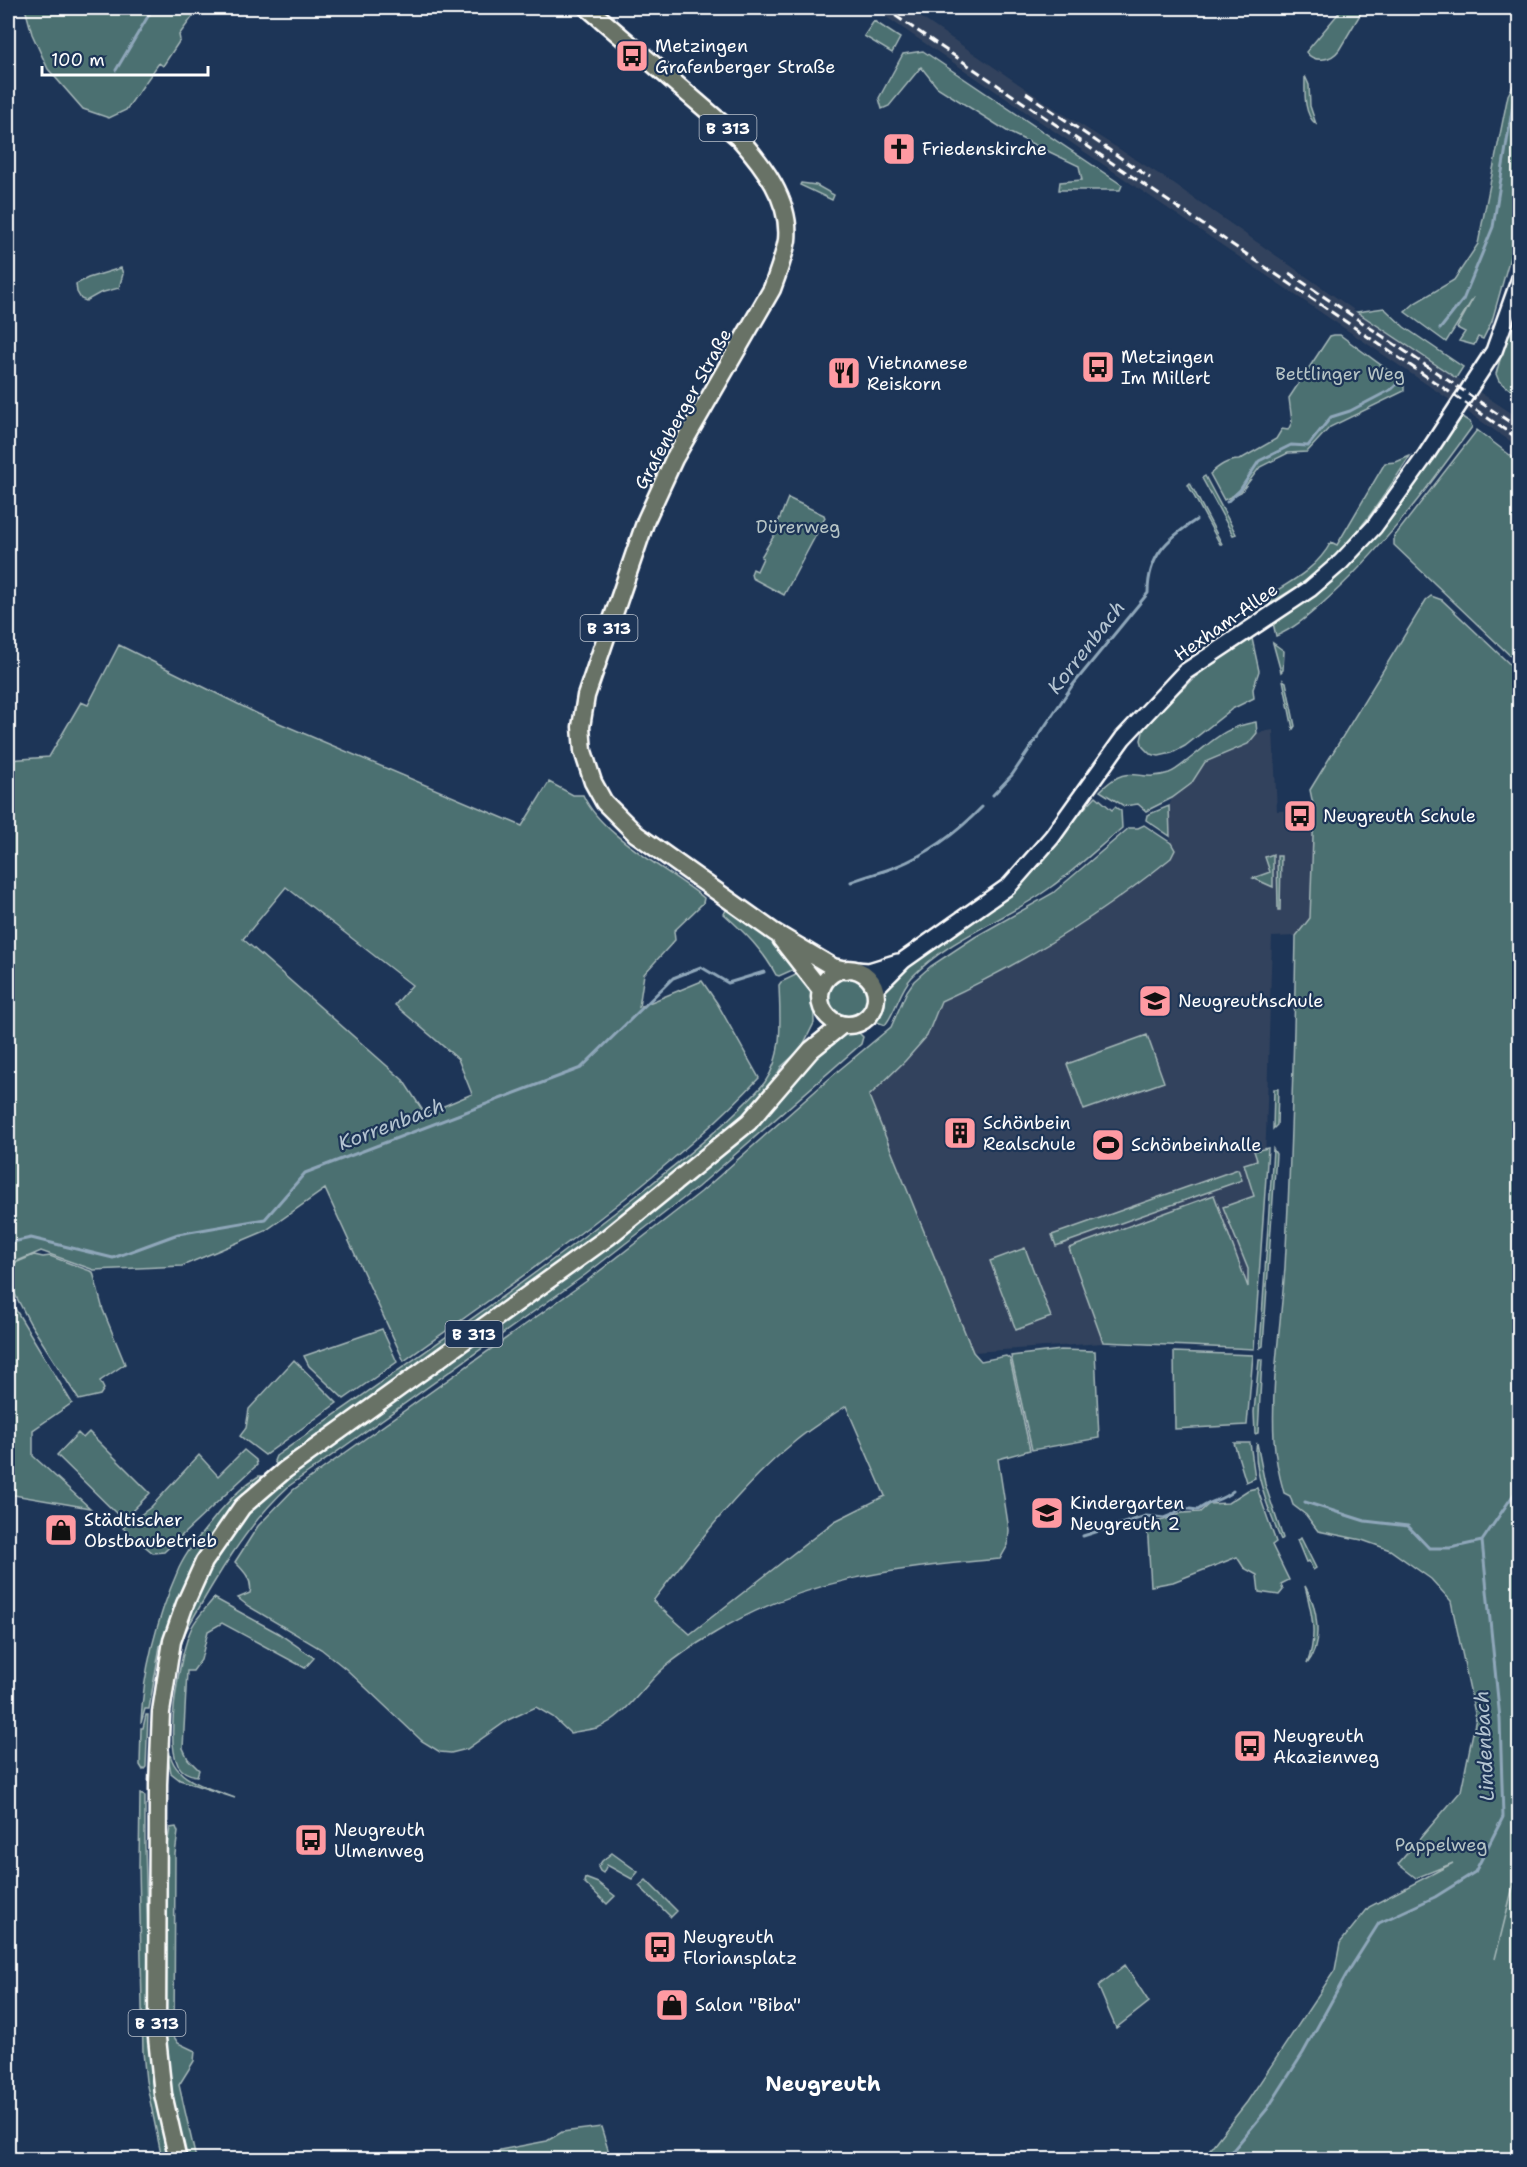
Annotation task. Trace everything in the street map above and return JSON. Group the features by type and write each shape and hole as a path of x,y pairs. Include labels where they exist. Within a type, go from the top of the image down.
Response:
{"main road":[{"name":"Grafenberger Straße","path":"588,8 739,138 760,161 771,179 783,210 787,237 783,258 772,289 674,459 651,510 586,696 581,727 583,751 593,782 604,802 636,834 774,932 833,967 850,970"},
{"name":"Hexham-Allee","path":"875,988 904,960 1009,886 1052,837 1084,795 1119,742 1185,672 1310,589 1341,562 1374,527 1426,455 1494,351 1520,278"},
{"name":"Grafenberger Straße","path":"774,932 821,990"},
{"name":"Hexham-Allee","path":"850,970 868,971 904,960"},
{"path":"850,970 870,980 875,988 875,1005 866,1019 858,1023 842,1025 829,1018 824,1012 820,998 821,990 829,977 837,972 850,970"},
{"name":"B 313","path":"810,1050 824,1012"},
{"name":"B 313","path":"178,2160 163,2094 158,2037 160,1722 172,1641 185,1604 204,1562 242,1507 285,1470 609,1237 749,1122 810,1050 842,1025"}],"shaded area":[{"path":"873,8 907,8 1054,108 1165,178 1357,312 1519,418 1519,447"},
{"path":"1273,730 1277,811 1314,809 1310,919 1296,936 1272,937 1266,1136 1256,1297 1103,1343 973,1352 869,1096 927,1036 941,1001 981,983 1175,850 1170,836 1169,806 1172,798 1191,784 1205,762 1248,744 1257,733"}],"green space":[{"path":"25,8 199,8 179,35 180,40 163,66 159,63 126,110 109,118 83,109 48,69 32,34"},
{"path":"1343,8 1364,8 1339,50 1336,54 1322,59 1309,56 1306,52"},
{"path":"874,21 900,38 892,53 864,36"},
{"path":"923,51 1122,185 1120,190 1059,190 1060,182 1082,180 1079,166 1010,133 937,87 921,67 889,106 882,109 879,98 903,54"},
{"path":"1519,75 1519,225 1492,321 1483,339 1478,337 1474,345 1459,341 1465,332 1457,328 1474,297 1446,342 1405,312 1415,303 1454,280 1478,244 1508,95"},
{"path":"1305,76 1309,85 1310,106 1316,124 1307,108"},
{"path":"801,183 816,185 834,195 832,200 800,185"},
{"path":"121,268 123,274 119,288 100,293 86,301 81,299 76,284"},
{"path":"1384,308 1404,327 1463,367 1456,378 1357,312"},
{"path":"1519,309 1520,396 1499,381 1496,374"},
{"name":"Bettlinger Weg","path":"1340,335 1404,382 1404,391 1330,427 1307,452 1288,453 1260,467 1241,492 1224,500 1210,474 1223,464 1239,460 1276,439 1282,429 1288,430 1292,422 1289,398 1330,336"},
{"path":"1462,417 1470,422 1472,427 1384,541 1324,602 1296,625 1276,636 1273,623 1330,582 1363,550 1393,513"},
{"path":"1477,430 1519,462 1519,664 1394,545 1394,537"},
{"path":"1410,456 1376,507 1335,556 1304,582 1268,604 1266,597 1311,567 1331,542 1337,545 1385,463 1396,462"},
{"path":"1205,476 1236,534 1233,535 1202,478"},
{"path":"1190,483 1222,544 1188,485"},
{"name":"Dürerweg","path":"788,498 824,515 825,518 784,595 752,578 751,574 753,569 757,571 763,558 761,557 778,529 776,528"},
{"name":"Pappelweg","path":"1431,596 1442,600 1519,673 1520,1858 1495,1959 1519,1863 1519,2159 1255,2160 1248,2153 1242,2159 1202,2159 1247,2102 1335,1970 1340,1943 1369,1907 1453,1863 1416,1878 1398,1864 1461,1791 1476,1718 1451,1601 1431,1579 1390,1550 1362,1540 1318,1531 1306,1515 1293,1505 1290,1496 1284,1493 1275,1452 1273,1418 1289,1184 1296,936 1310,918 1314,809 1310,790 1426,600"},
{"path":"1251,634 1259,671 1253,689 1254,698 1232,709 1185,746 1172,753 1159,756 1150,754 1143,747 1141,740 1144,728 1160,709 1223,653"},
{"path":"1273,643 1284,651 1281,672"},
{"path":"119,645 258,714 522,826 549,782 573,795 583,795 592,810 620,838 704,898 703,903 674,931 675,940 644,974 639,1007 702,981 759,1078 714,1123 634,1191 549,1257 404,1361 325,1189 265,1231 182,1266 94,1270 41,1251 8,1265 8,760 49,757 81,702 88,705","holes":["286,887 412,985 395,1005 458,1059 472,1094 425,1114 403,1080 243,939"]},
{"path":"1283,680 1286,682 1295,726 1293,729"},
{"path":"1256,722 1257,733 1248,744 1205,762 1191,784 1172,798 1146,811 1138,804 1124,806 1100,791 1119,777 1134,774 1158,776 1172,772 1221,735 1236,727"},
{"path":"1096,796 1112,810 1115,807 1121,811 1122,828 1034,899 961,940 927,963 908,982 885,1025 877,1022 876,1018 885,987 922,954 969,924 1015,890"},
{"path":"1169,806 1170,836 1146,820 1147,815"},
{"path":"1144,825 1171,843 1175,850 1171,858 1117,899 1060,937 1002,971 941,1001 927,1036 869,1096 973,1352 981,1361 1006,1356 1010,1359 1030,1450 998,1459 1009,1530 1008,1545 1000,1559 888,1572 816,1588 781,1600 746,1615 688,1650 656,1675 616,1717 597,1728 570,1733 553,1717 536,1707 508,1720 467,1749 451,1753 440,1752 422,1741 346,1669 321,1649 238,1598 250,1593 251,1588 247,1576 235,1562 258,1526 293,1490 588,1280 701,1192 891,1027 907,991 914,981 931,966 975,937 1053,893 1129,828","holes":["846,1406 885,1496 835,1521 690,1634 653,1601 702,1538 754,1479 799,1438"]},
{"path":"1273,854 1273,887 1253,878 1270,872 1265,857"},
{"path":"1277,856 1281,856 1280,910 1278,910"},
{"path":"727,908 769,937 799,967 779,976 776,975 759,950 724,914"},
{"path":"802,972 813,992 814,1023 801,1049 781,1067 770,1089 740,1121 606,1231 282,1463 276,1464 274,1461 276,1456 605,1221 723,1124 761,1087 771,1071 780,1035 779,985"},
{"path":"848,976 864,982 870,998 864,1014 848,1020 832,1014 826,998 832,982"},
{"path":"858,1032 863,1037 861,1044 698,1187 585,1275 289,1486 259,1517 221,1572 187,1629 174,1663 184,1631 210,1570 232,1535 265,1494 613,1242 810,1059 843,1034"},
{"path":"1147,1035 1164,1082 1084,1110 1067,1064"},
{"path":"1274,1089 1278,1089 1277,1125 1273,1129"},
{"path":"1268,1148 1254,1349 1103,1342 1069,1248 1214,1195 1248,1287 1248,1269 1223,1207 1254,1196 1244,1164 1257,1160 1254,1151"},
{"path":"1273,1149 1276,1154 1263,1346 1260,1348"},
{"path":"1238,1169 1242,1180 1056,1246 1052,1235"},
{"path":"1025,1248 1051,1317 1016,1330 990,1261"},
{"path":"34,1255 50,1256 93,1272 103,1310 125,1364 100,1381 104,1389 100,1395 79,1400 30,1323 8,1281 8,1266"},
{"path":"8,1297 72,1403 33,1430 33,1456 90,1508 14,1495 8,1497"},
{"path":"382,1329 397,1362 344,1399 309,1366 304,1356"},
{"path":"1061,1350 1095,1351 1099,1438 1032,1450 1011,1356"},
{"path":"1174,1352 1253,1355 1247,1425 1175,1429"},
{"path":"294,1360 337,1403 265,1455 240,1436 246,1428 249,1409"},
{"path":"1259,1360 1262,1360 1258,1433 1255,1434 1254,1412"},
{"path":"89,1432 150,1493 123,1520 57,1455 78,1433 83,1438"},
{"path":"1234,1443 1250,1443 1255,1478 1246,1482"},
{"path":"1257,1443 1265,1484 1283,1538 1281,1540 1259,1477"},
{"path":"244,1450 256,1460 257,1465 164,1552 153,1553 123,1528 151,1507 199,1455 218,1476"},
{"path":"259,1476 265,1476 251,1489 191,1572 160,1646 149,1709 145,1709 141,1723 148,1663 164,1605 179,1568 192,1546 219,1512"},
{"path":"1257,1488 1276,1542 1272,1545 1289,1580 1281,1584 1283,1590 1279,1595 1259,1592 1257,1575 1244,1568 1237,1557 1173,1582 1151,1586 1147,1523 1182,1513 1200,1512 1209,1504 1228,1503 1248,1490"},
{"path":"1301,1538 1316,1568 1313,1570 1309,1561 1306,1562 1297,1540"},
{"path":"1305,1586 1313,1604 1317,1625 1315,1646 1307,1664 1313,1634 1312,1616"},
{"path":"214,1598 278,1633 314,1658 305,1668 222,1623 208,1631 201,1660 193,1671 187,1671 183,1748 188,1759 199,1770 197,1776 182,1770 174,1753 175,1696 182,1656 192,1627"},
{"path":"168,1714 169,1747 171,1759 176,1768 193,1781 235,1798 180,1780 171,1773 167,1752"},
{"path":"146,1715 148,1715 146,1767 143,1770 140,1765 141,1728 143,1728"},
{"path":"140,1794 145,1796 152,2081 168,2159 162,2159 146,2081 143,2052 139,1867"},
{"path":"176,1827 178,1832 175,1854 174,2037 178,2043 195,2051 194,2061 179,2085 196,2159 185,2159 169,2092 166,2067 167,1845 170,1828"},
{"path":"612,1853 638,1872 632,1879 607,1865 603,1873 600,1871 598,1867 602,1861"},
{"path":"585,1878 598,1883 615,1896 607,1904 584,1882"},
{"path":"646,1880 677,1911 671,1917 639,1886"},
{"path":"1125,1965 1149,2002 1116,2028 1098,1986"},
{"path":"601,2127 611,2159 490,2159 500,2150 547,2141 562,2132"}],"waterway":[{"path":"116,70 153,8"},
{"name":"Korrenbach","path":"1440,329 1463,300 1493,227 1514,98 1520,88"},
{"name":"Korrenbach","path":"1227,502 1240,490 1259,461 1291,445 1308,446 1331,417 1350,411 1392,389 1399,382"},
{"name":"Korrenbach","path":"993,795 1012,775 1072,686 1148,593 1151,569 1161,550 1176,534 1196,520"},
{"name":"Korrenbach","path":"851,882 919,856 963,826 982,807"},
{"name":"Korrenbach","path":"8,1243 31,1238 113,1258 178,1234 265,1219 305,1173 581,1068 673,978 701,967 728,983 764,972"},
{"name":"Lindenbach","path":"1225,2160 1268,2108 1379,1923 1435,1897 1475,1872 1503,1817 1500,1719 1482,1541 1520,1485"},
{"path":"1083,1536 1146,1516 1164,1518 1181,1508 1198,1510 1233,1491"},
{"path":"1305,1502 1365,1521 1408,1526 1429,1548 1450,1548 1482,1541"}],"railway":[{"path":"884,8 1520,440"},
{"path":"1026,93 1150,178"},
{"path":"1289,273 1520,429"}],"place":[{"name":"Metzingen Grafenberger Straße","path":"632,56"},
{"name":"Friedenskirche","path":"899,149"},
{"name":"Metzingen Im Millert","path":"1098,367"},
{"name":"Vietnamese Reiskorn","path":"844,373"},
{"name":"Neugreuth Schule","path":"1300,816"},
{"name":"Neugreuthschule","path":"1155,1001"},
{"name":"Schönbein Realschule","path":"960,1133"},
{"name":"Schönbeinhalle","path":"1108,1145"},
{"name":"Kindergarten Neugreuth 2","path":"1047,1513"},
{"name":"Städtischer Obstbaubetrieb","path":"61,1530"},
{"name":"Neugreuth Akazienweg","path":"1250,1746"},
{"name":"Neugreuth Ulmenweg","path":"311,1840"},
{"name":"Neugreuth Floriansplatz","path":"660,1947"},
{"name":"Salon \"Biba\"","path":"672,2005"}],"district":[{"name":"Neugreuth","path":"823,2084"}]}
